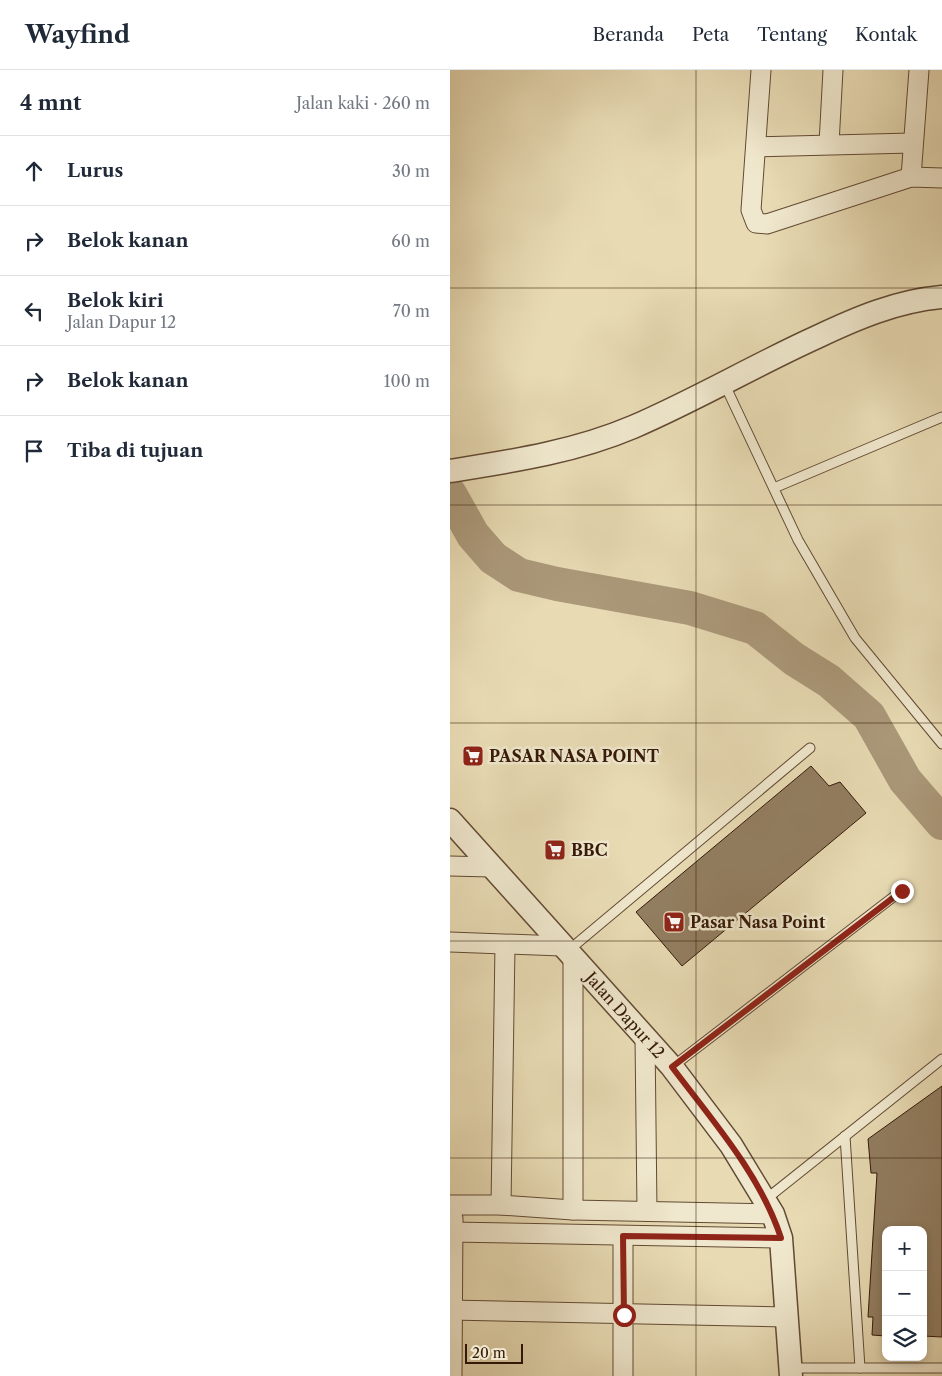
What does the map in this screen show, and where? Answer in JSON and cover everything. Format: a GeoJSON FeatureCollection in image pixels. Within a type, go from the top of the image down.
{"type":"FeatureCollection","features":[{"type":"Feature","properties":{"kind":"street"},"geometry":{"type":"LineString","coordinates":[[761,70],[750,210],[753,219],[761,224],[911,177],[942,178]]}},
{"type":"Feature","properties":{"kind":"street"},"geometry":{"type":"LineString","coordinates":[[828,144],[833,70]]}},
{"type":"Feature","properties":{"kind":"street"},"geometry":{"type":"LineString","coordinates":[[911,177],[912,143],[919,70]]}},
{"type":"Feature","properties":{"kind":"street"},"geometry":{"type":"LineString","coordinates":[[756,148],[828,144],[912,143]]}},
{"type":"Feature","properties":{"kind":"street"},"geometry":{"type":"LineString","coordinates":[[450,471],[532,459],[569,450],[632,427],[724,383],[779,354],[860,317],[916,299],[942,297]]}},
{"type":"Feature","properties":{"kind":"street","name":"Jalan Dapur 12"},"geometry":{"type":"LineString","coordinates":[[450,820],[672,1067],[731,1145],[769,1207],[781,1238],[791,1372]]}},
{"type":"Feature","properties":{"kind":"street"},"geometry":{"type":"LineString","coordinates":[[450,866],[491,867]]}},
{"type":"Feature","properties":{"kind":"street"},"geometry":{"type":"LineString","coordinates":[[450,942],[504,945],[567,952],[573,1210]]}},
{"type":"Feature","properties":{"kind":"street"},"geometry":{"type":"LineString","coordinates":[[501,1205],[504,945]]}},
{"type":"Feature","properties":{"kind":"street"},"geometry":{"type":"LineString","coordinates":[[645,1037],[647,1211]]}},
{"type":"Feature","properties":{"kind":"street"},"geometry":{"type":"LineString","coordinates":[[452,1376],[451,1205],[501,1205],[573,1210],[647,1211],[769,1207]]}},
{"type":"Feature","properties":{"kind":"street"},"geometry":{"type":"LineString","coordinates":[[452,1232],[781,1238]]}},
{"type":"Feature","properties":{"kind":"street"},"geometry":{"type":"LineString","coordinates":[[623,1236],[623,1376]]}},
{"type":"Feature","properties":{"kind":"street"},"geometry":{"type":"LineString","coordinates":[[451,1310],[787,1317]]}},
{"type":"Feature","properties":{"kind":"lane"},"geometry":{"type":"LineString","coordinates":[[724,383],[798,540],[856,638],[942,744]]}},
{"type":"Feature","properties":{"kind":"lane"},"geometry":{"type":"LineString","coordinates":[[774,488],[942,417]]}},
{"type":"Feature","properties":{"kind":"lane"},"geometry":{"type":"LineString","coordinates":[[567,952],[810,748]]}},
{"type":"Feature","properties":{"kind":"lane"},"geometry":{"type":"LineString","coordinates":[[672,1067],[902,891]]}},
{"type":"Feature","properties":{"kind":"lane"},"geometry":{"type":"LineString","coordinates":[[769,1207],[845,1136],[942,1058]]}},
{"type":"Feature","properties":{"kind":"lane"},"geometry":{"type":"LineString","coordinates":[[845,1136],[860,1368]]}},
{"type":"Feature","properties":{"kind":"lane"},"geometry":{"type":"LineString","coordinates":[[791,1372],[860,1368],[942,1368]]}},
{"type":"Feature","properties":{"kind":"building"},"geometry":{"type":"Polygon","coordinates":[[[811,766],[829,786],[840,782],[866,813],[682,966],[636,912],[811,766]]]}},
{"type":"Feature","properties":{"kind":"building"},"geometry":{"type":"Polygon","coordinates":[[[942,1086],[942,1337],[927,1336],[927,1226],[882,1226],[882,1336],[872,1335],[873,1317],[868,1317],[877,1173],[871,1173],[868,1139],[942,1086]]]}},
{"type":"Feature","properties":{"kind":"waterway"},"geometry":{"type":"LineString","coordinates":[[450,494],[473,535],[493,558],[519,575],[557,584],[690,608],[755,628],[794,659],[829,681],[869,716],[905,780],[942,823]]}},
{"type":"Feature","properties":{"kind":"place","name":"PASAR NASA POINT"},"geometry":{"type":"Point","coordinates":[473,756]}},
{"type":"Feature","properties":{"kind":"place","name":"BBC"},"geometry":{"type":"Point","coordinates":[555,850]}},
{"type":"Feature","properties":{"kind":"place","name":"Pasar Nasa Point"},"geometry":{"type":"Point","coordinates":[674,922]}},
{"type":"Feature","properties":{"kind":"route"},"geometry":{"type":"LineString","coordinates":[[624,1315],[623,1236],[781,1238],[773,1214],[731,1145],[672,1067],[902,891]]}}]}
